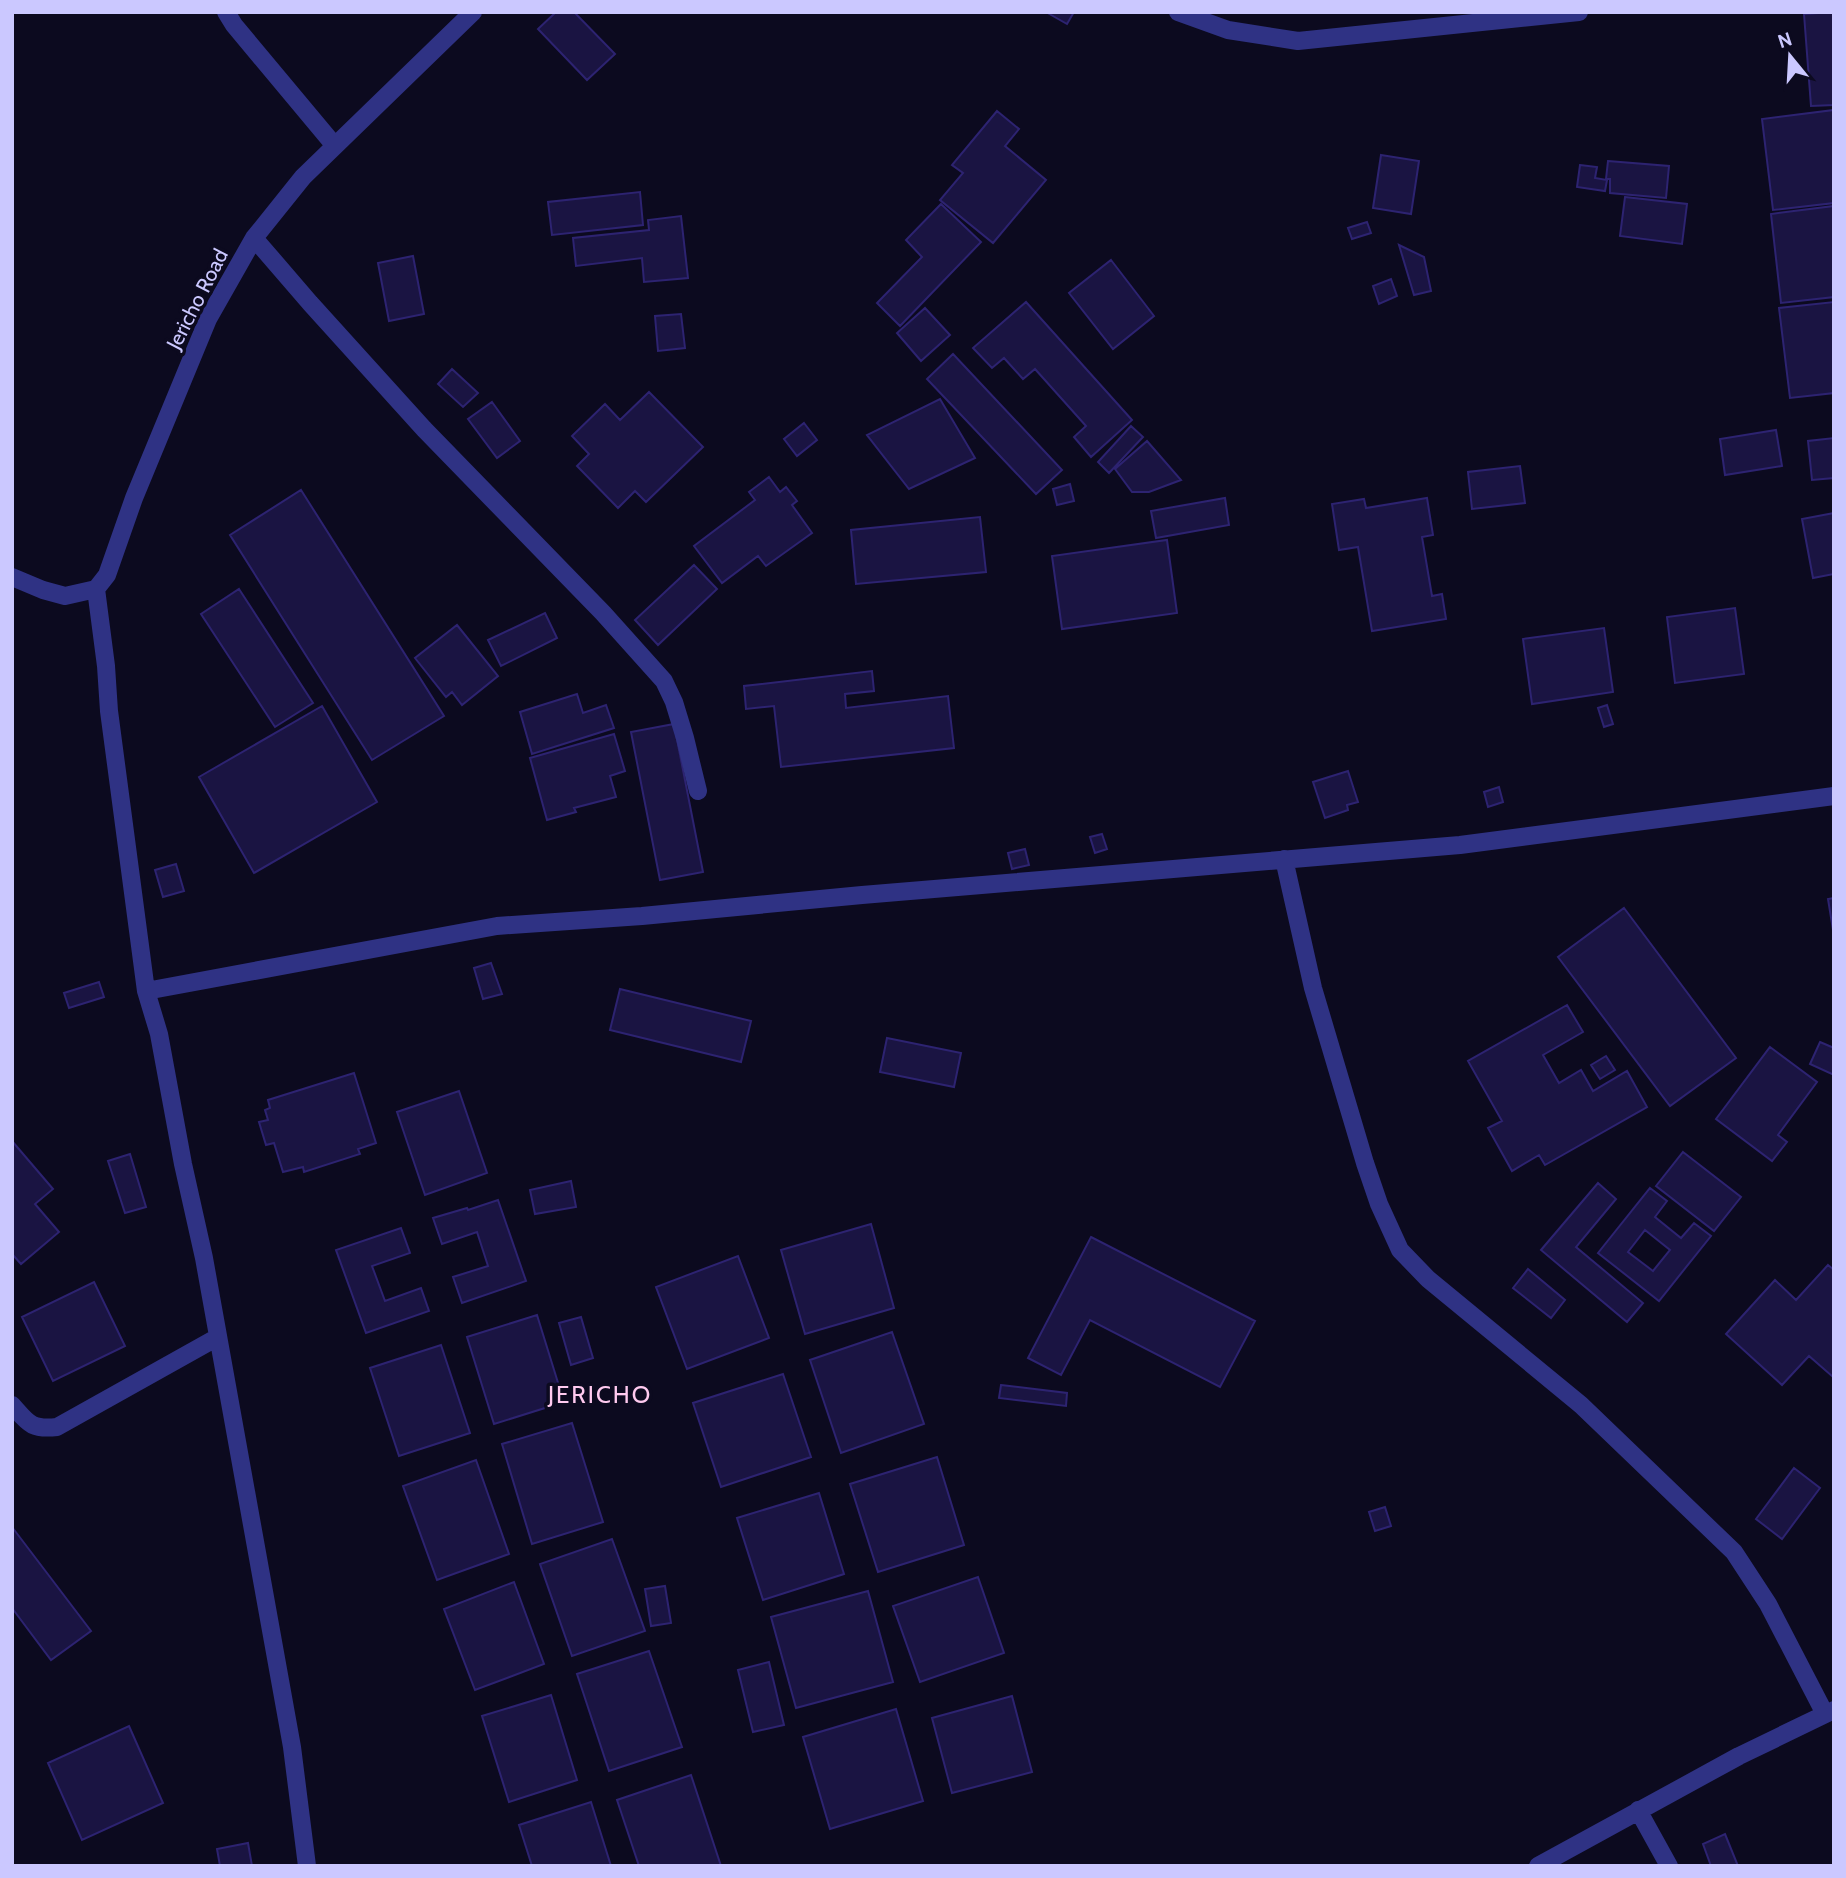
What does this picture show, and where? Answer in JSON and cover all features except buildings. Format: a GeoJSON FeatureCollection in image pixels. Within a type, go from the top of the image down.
{"type":"FeatureCollection","features":[{"type":"Feature","properties":{"kind":"street"},"geometry":{"type":"LineString","coordinates":[[226,12],[234,26],[335,146]]}},
{"type":"Feature","properties":{"kind":"street","name":"Jericho Road"},"geometry":{"type":"LineString","coordinates":[[96,589],[107,575],[134,498],[208,319],[254,238],[303,177],[473,12]]}},
{"type":"Feature","properties":{"kind":"street"},"geometry":{"type":"LineString","coordinates":[[1178,12],[1228,30],[1298,41],[1579,12]]}},
{"type":"Feature","properties":{"kind":"street"},"geometry":{"type":"LineString","coordinates":[[254,238],[415,419],[603,613],[664,681],[674,702],[698,791]]}},
{"type":"Feature","properties":{"kind":"street"},"geometry":{"type":"LineString","coordinates":[[12,577],[65,596],[96,589],[109,711],[146,991],[159,1034],[204,1258],[292,1747],[307,1866]]}},
{"type":"Feature","properties":{"kind":"street"},"geometry":{"type":"LineString","coordinates":[[146,991],[497,926],[642,916],[1460,845],[1834,796]]}},
{"type":"Feature","properties":{"kind":"street"},"geometry":{"type":"LineString","coordinates":[[1284,859],[1313,988],[1365,1163],[1379,1204],[1400,1250],[1428,1279],[1581,1405],[1734,1552],[1768,1604],[1830,1712],[1739,1756],[1538,1866]]}},
{"type":"Feature","properties":{"kind":"street"},"geometry":{"type":"LineString","coordinates":[[12,1405],[30,1426],[57,1427],[218,1337]]}},
{"type":"Feature","properties":{"kind":"street"},"geometry":{"type":"LineString","coordinates":[[1638,1810],[1669,1866]]}},
{"type":"Feature","properties":{"kind":"district","name":"JERICHO"},"geometry":{"type":"Point","coordinates":[600,1394]}}]}
